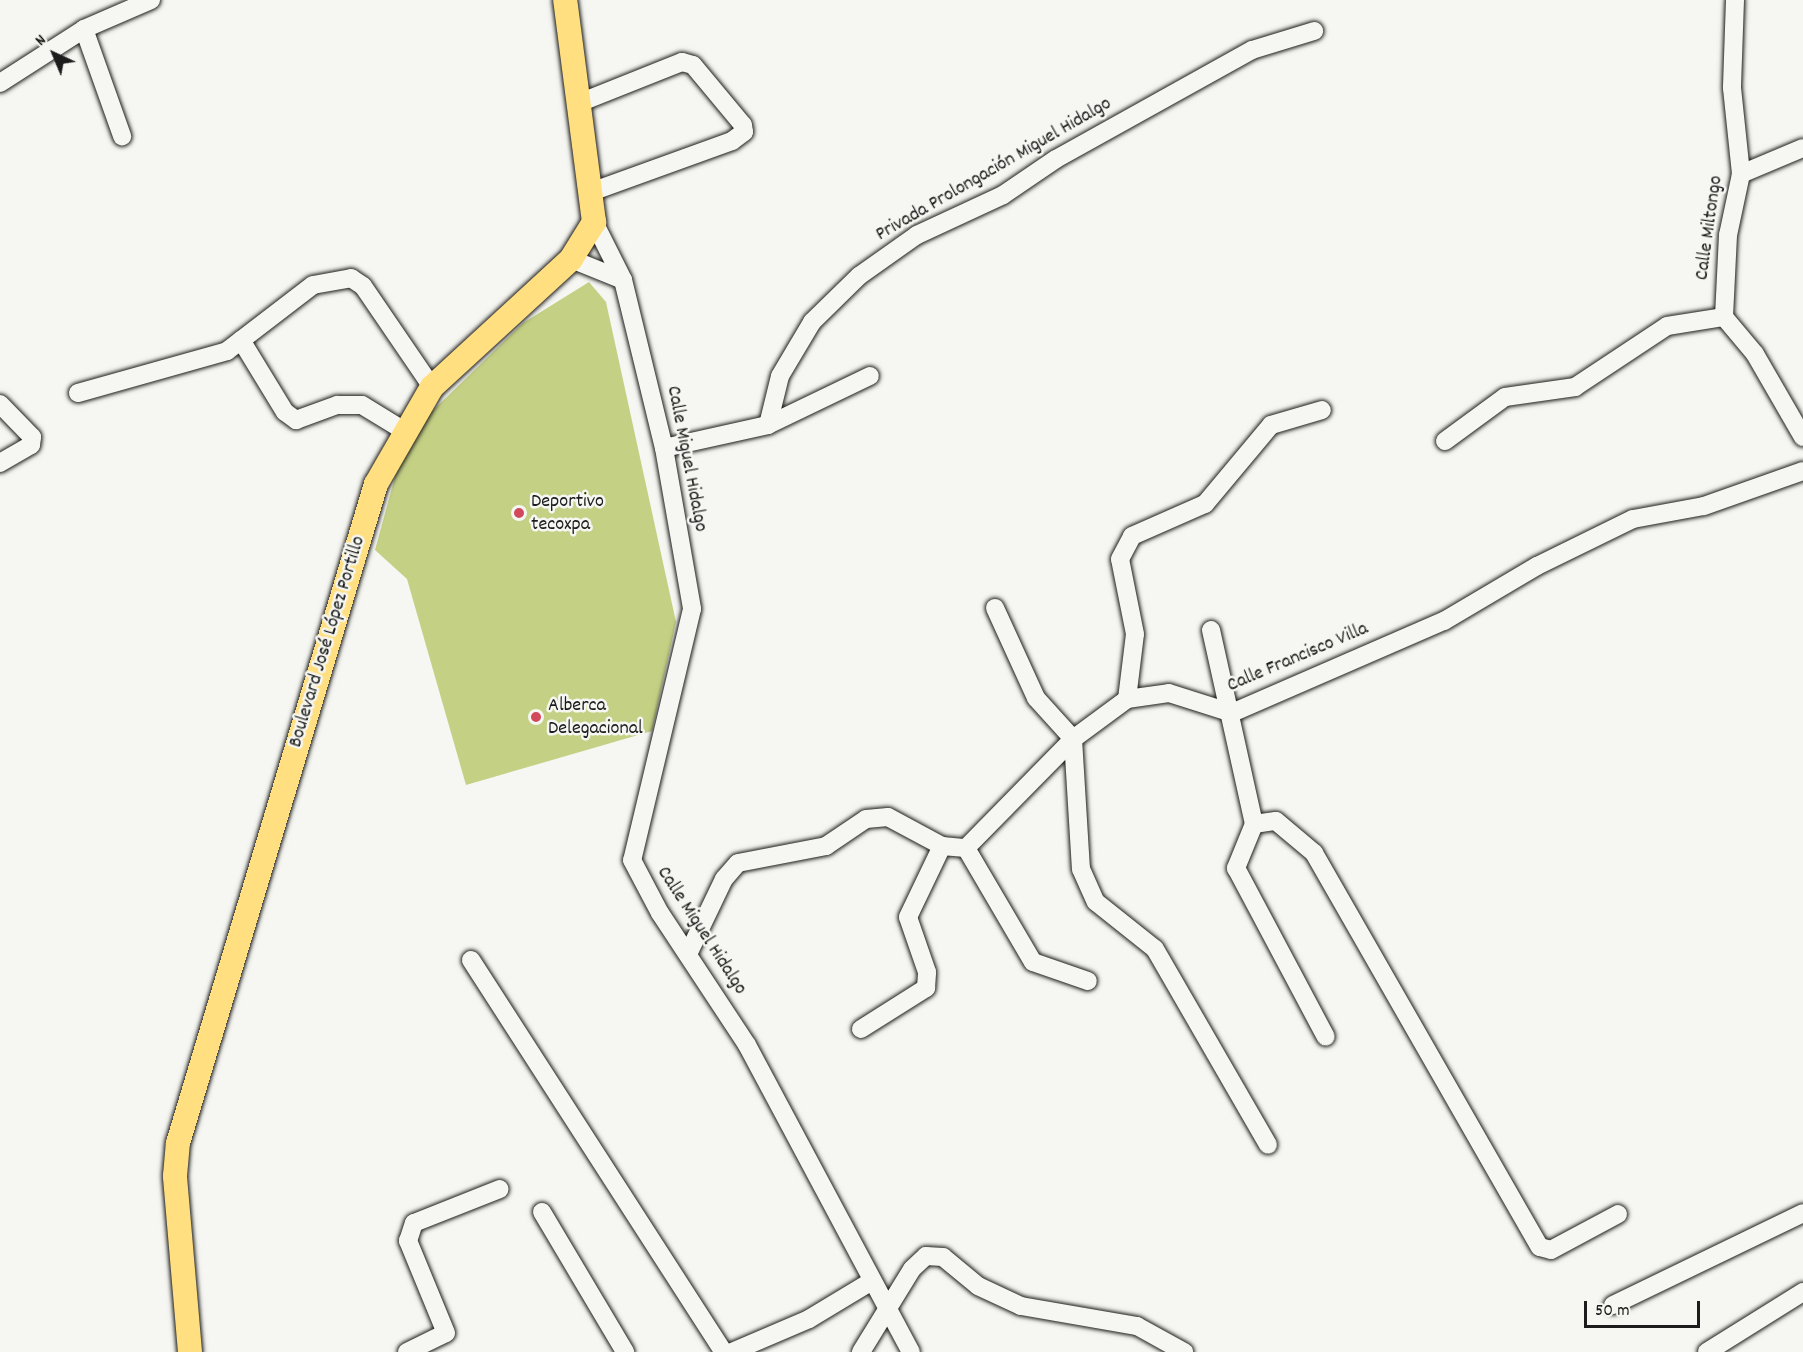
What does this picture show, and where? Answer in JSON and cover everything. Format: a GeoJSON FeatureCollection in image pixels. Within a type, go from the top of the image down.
{"type":"FeatureCollection","features":[{"type":"Feature","properties":{"kind":"main road"},"geometry":{"type":"LineString","coordinates":[[565,0],[594,222]]}},
{"type":"Feature","properties":{"kind":"main road","name":"Boulevard José López Portillo"},"geometry":{"type":"LineString","coordinates":[[190,1352],[174,1176],[178,1143],[376,484],[432,387],[571,258],[594,222]]}},
{"type":"Feature","properties":{"kind":"street"},"geometry":{"type":"LineString","coordinates":[[0,83],[84,29],[151,0]]}},
{"type":"Feature","properties":{"kind":"street","name":"Calle Miltongo"},"geometry":{"type":"LineString","coordinates":[[1724,317],[1728,235],[1741,174],[1732,88],[1735,0]]}},
{"type":"Feature","properties":{"kind":"street"},"geometry":{"type":"LineString","coordinates":[[84,29],[122,136]]}},
{"type":"Feature","properties":{"kind":"street","name":"Privada Prolongación Miguel Hidalgo"},"geometry":{"type":"LineString","coordinates":[[768,425],[780,376],[812,322],[859,276],[917,236],[1003,195],[1056,159],[1252,50],[1314,31]]}},
{"type":"Feature","properties":{"kind":"street"},"geometry":{"type":"LineString","coordinates":[[579,103],[682,62],[693,65],[743,125],[744,132],[732,141],[591,192]]}},
{"type":"Feature","properties":{"kind":"street"},"geometry":{"type":"LineString","coordinates":[[1741,174],[1803,148]]}},
{"type":"Feature","properties":{"kind":"street","name":"Calle Miguel Hidalgo"},"geometry":{"type":"LineString","coordinates":[[594,222],[623,280],[664,448],[692,609],[632,860],[747,1045],[886,1311],[911,1352]]}},
{"type":"Feature","properties":{"kind":"street"},"geometry":{"type":"LineString","coordinates":[[571,258],[623,280]]}},
{"type":"Feature","properties":{"kind":"street"},"geometry":{"type":"LineString","coordinates":[[78,393],[227,351],[313,285],[351,278],[363,286],[432,387]]}},
{"type":"Feature","properties":{"kind":"street"},"geometry":{"type":"LineString","coordinates":[[1445,441],[1505,397],[1575,387],[1667,326],[1724,317],[1755,354],[1803,437]]}},
{"type":"Feature","properties":{"kind":"street"},"geometry":{"type":"LineString","coordinates":[[241,340],[285,412],[296,420],[337,405],[362,405],[406,432]]}},
{"type":"Feature","properties":{"kind":"street"},"geometry":{"type":"LineString","coordinates":[[664,448],[768,425],[870,376]]}},
{"type":"Feature","properties":{"kind":"street"},"geometry":{"type":"LineString","coordinates":[[0,404],[32,437],[31,445],[0,463]]}},
{"type":"Feature","properties":{"kind":"street"},"geometry":{"type":"LineString","coordinates":[[1127,699],[1135,634],[1120,559],[1132,536],[1205,504],[1270,425],[1322,410]]}},
{"type":"Feature","properties":{"kind":"street","name":"Calle Francisco Villa"},"geometry":{"type":"LineString","coordinates":[[966,848],[1073,739],[1127,699],[1169,693],[1232,713],[1444,621],[1537,566],[1633,519],[1704,506],[1803,471]]}},
{"type":"Feature","properties":{"kind":"street"},"geometry":{"type":"LineString","coordinates":[[995,608],[1036,698],[1073,739],[1082,869],[1096,902],[1155,949],[1268,1145]]}},
{"type":"Feature","properties":{"kind":"street"},"geometry":{"type":"LineString","coordinates":[[1211,630],[1232,713],[1254,824],[1236,868],[1326,1037]]}},
{"type":"Feature","properties":{"kind":"street"},"geometry":{"type":"LineString","coordinates":[[689,952],[724,879],[738,864],[826,846],[866,819],[888,817],[942,846],[966,848],[1033,962],[1088,981]]}},
{"type":"Feature","properties":{"kind":"street"},"geometry":{"type":"LineString","coordinates":[[1254,824],[1276,821],[1314,853],[1540,1248],[1551,1250],[1618,1214]]}},
{"type":"Feature","properties":{"kind":"street"},"geometry":{"type":"LineString","coordinates":[[861,1029],[926,988],[927,972],[908,917],[942,846]]}},
{"type":"Feature","properties":{"kind":"street"},"geometry":{"type":"LineString","coordinates":[[471,960],[724,1352]]}},
{"type":"Feature","properties":{"kind":"street"},"geometry":{"type":"LineString","coordinates":[[407,1352],[446,1333],[408,1241],[414,1223],[500,1189]]}},
{"type":"Feature","properties":{"kind":"street"},"geometry":{"type":"LineString","coordinates":[[542,1212],[625,1352]]}},
{"type":"Feature","properties":{"kind":"street"},"geometry":{"type":"LineString","coordinates":[[1613,1305],[1803,1213]]}},
{"type":"Feature","properties":{"kind":"street"},"geometry":{"type":"LineString","coordinates":[[861,1352],[912,1269],[926,1256],[943,1257],[978,1286],[1021,1306],[1137,1326],[1184,1352]]}},
{"type":"Feature","properties":{"kind":"street"},"geometry":{"type":"LineString","coordinates":[[732,1352],[810,1319],[872,1281]]}},
{"type":"Feature","properties":{"kind":"street"},"geometry":{"type":"LineString","coordinates":[[1707,1352],[1803,1292]]}},
{"type":"Feature","properties":{"kind":"green space","name":"Deportivo tecoxpa"},"geometry":{"type":"Polygon","coordinates":[[[589,282],[606,302],[676,622],[652,731],[466,785],[407,579],[375,550],[395,477],[420,423],[523,323],[589,282]]]}},
{"type":"Feature","properties":{"kind":"place","name":"Deportivo tecoxpa"},"geometry":{"type":"Point","coordinates":[519,513]}},
{"type":"Feature","properties":{"kind":"place","name":"Alberca Delegacional"},"geometry":{"type":"Point","coordinates":[536,717]}}]}
